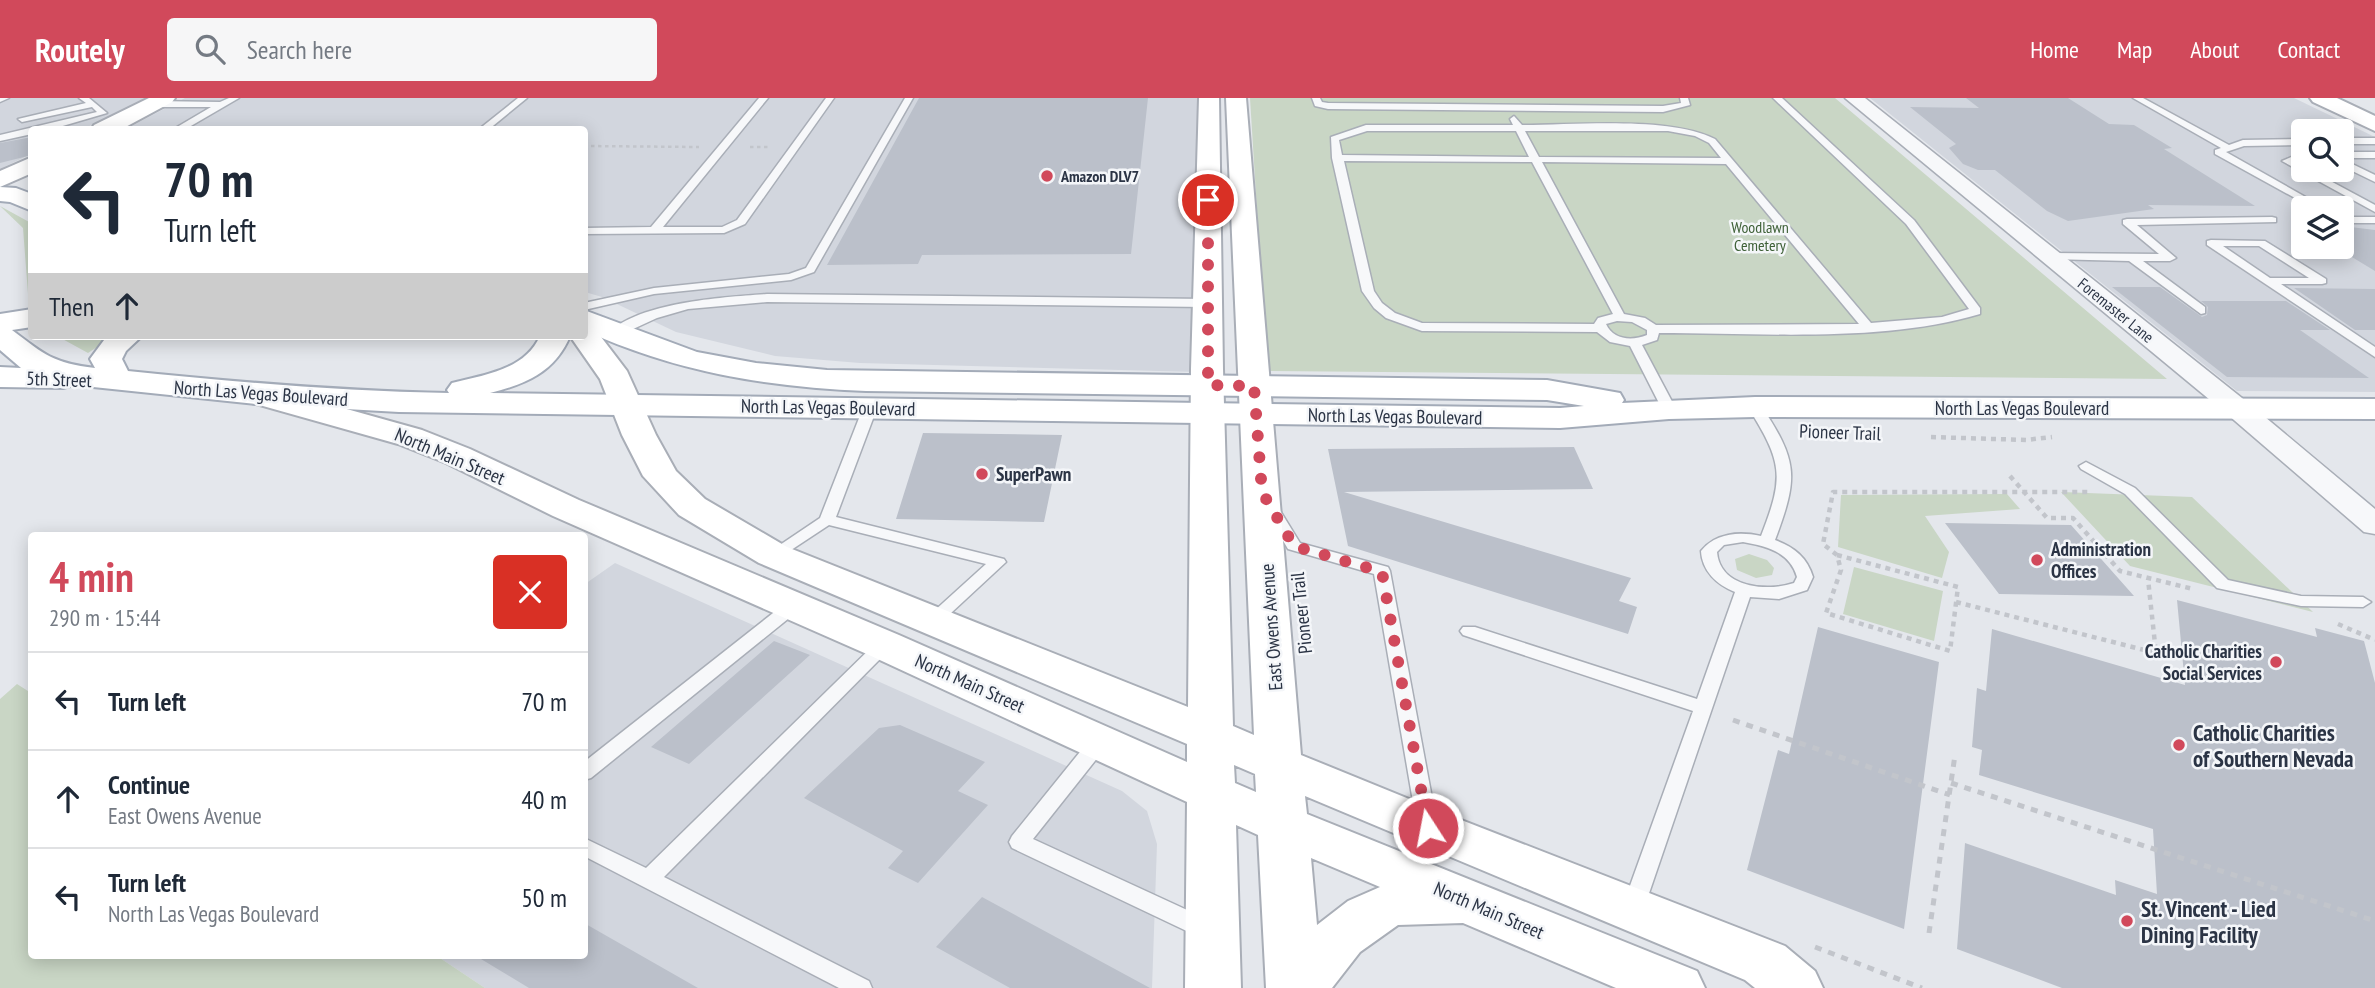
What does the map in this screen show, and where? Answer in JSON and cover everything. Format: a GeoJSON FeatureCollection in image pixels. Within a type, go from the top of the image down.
{"type":"FeatureCollection","features":[{"type":"Feature","properties":{"kind":"main road"},"geometry":{"type":"LineString","coordinates":[[1209,98],[1207,303],[1213,988]]}},
{"type":"Feature","properties":{"kind":"main road","name":"East Owens Avenue"},"geometry":{"type":"LineString","coordinates":[[1236,98],[1294,988]]}},
{"type":"Feature","properties":{"kind":"main road"},"geometry":{"type":"LineString","coordinates":[[2320,98],[2375,124]]}},
{"type":"Feature","properties":{"kind":"main road"},"geometry":{"type":"LineString","coordinates":[[102,121],[126,117],[159,101]]}},
{"type":"Feature","properties":{"kind":"main road"},"geometry":{"type":"LineString","coordinates":[[0,180],[28,166]]}},
{"type":"Feature","properties":{"kind":"main road"},"geometry":{"type":"LineString","coordinates":[[0,194],[16,195],[28,202]]}},
{"type":"Feature","properties":{"kind":"main road"},"geometry":{"type":"LineString","coordinates":[[0,323],[28,319]]}},
{"type":"Feature","properties":{"kind":"main road","name":"North Las Vegas Boulevard"},"geometry":{"type":"LineString","coordinates":[[599,334],[710,366],[790,378],[1208,400]]}},
{"type":"Feature","properties":{"kind":"main road","name":"North Main Street"},"geometry":{"type":"LineString","coordinates":[[599,334],[639,435],[661,476],[692,507],[772,555],[1210,735],[1428,828],[1765,963],[1803,967]]}},
{"type":"Feature","properties":{"kind":"main road","name":"North Las Vegas Boulevard"},"geometry":{"type":"LineString","coordinates":[[0,335],[37,365],[63,374],[257,394],[398,402],[870,408],[1255,400],[1560,418],[1669,409],[1755,407],[2375,409]]}},
{"type":"Feature","properties":{"kind":"main road"},"geometry":{"type":"LineString","coordinates":[[117,381],[106,359],[113,346],[121,340]]}},
{"type":"Feature","properties":{"kind":"main road"},"geometry":{"type":"LineString","coordinates":[[398,402],[482,386],[521,372],[545,357],[554,340]]}},
{"type":"Feature","properties":{"kind":"main road","name":"5th Street"},"geometry":{"type":"LineString","coordinates":[[0,377],[117,381]]}},
{"type":"Feature","properties":{"kind":"main road","name":"North Main Street"},"geometry":{"type":"LineString","coordinates":[[257,394],[410,437],[453,454],[578,513],[884,645],[1283,825],[1677,988]]}},
{"type":"Feature","properties":{"kind":"main road"},"geometry":{"type":"LineString","coordinates":[[1301,988],[1319,958],[1366,916],[1397,904],[1471,903]]}},
{"type":"Feature","properties":{"kind":"street","name":"Foremaster Lane"},"geometry":{"type":"LineString","coordinates":[[1854,98],[2370,518]]}},
{"type":"Feature","properties":{"kind":"lane"},"geometry":{"type":"LineString","coordinates":[[64,126],[102,121],[94,104],[83,98]]}},
{"type":"Feature","properties":{"kind":"lane"},"geometry":{"type":"LineString","coordinates":[[183,126],[235,98]]}},
{"type":"Feature","properties":{"kind":"lane"},"geometry":{"type":"LineString","coordinates":[[487,126],[523,98]]}},
{"type":"Feature","properties":{"kind":"lane"},"geometry":{"type":"LineString","coordinates":[[654,231],[764,98]]}},
{"type":"Feature","properties":{"kind":"lane"},"geometry":{"type":"LineString","coordinates":[[588,231],[724,230],[741,222],[830,98]]}},
{"type":"Feature","properties":{"kind":"lane"},"geometry":{"type":"LineString","coordinates":[[588,306],[654,291],[779,279],[810,270],[909,98]]}},
{"type":"Feature","properties":{"kind":"lane"},"geometry":{"type":"LineString","coordinates":[[1316,98],[1318,104],[1328,106],[1506,103],[1663,109],[1686,105],[1684,98]]}},
{"type":"Feature","properties":{"kind":"lane"},"geometry":{"type":"LineString","coordinates":[[1600,328],[1602,321],[1620,317],[1642,321],[1653,329],[1868,327],[1943,321],[1976,311],[1910,222],[1777,98]]}},
{"type":"Feature","properties":{"kind":"lane"},"geometry":{"type":"LineString","coordinates":[[2137,98],[2228,148]]}},
{"type":"Feature","properties":{"kind":"lane"},"geometry":{"type":"LineString","coordinates":[[159,101],[222,105]]}},
{"type":"Feature","properties":{"kind":"lane"},"geometry":{"type":"LineString","coordinates":[[1506,103],[1533,160],[1620,317]]}},
{"type":"Feature","properties":{"kind":"lane"},"geometry":{"type":"LineString","coordinates":[[22,119],[94,104]]}},
{"type":"Feature","properties":{"kind":"lane"},"geometry":{"type":"LineString","coordinates":[[1653,329],[1653,337],[1649,340],[1634,342],[1616,339],[1600,328],[1422,327],[1403,323],[1386,313],[1373,302],[1368,291],[1334,139],[1366,128],[1668,128],[1699,134],[1712,141],[1868,327]]}},
{"type":"Feature","properties":{"kind":"lane"},"geometry":{"type":"LineString","coordinates":[[0,138],[28,131]]}},
{"type":"Feature","properties":{"kind":"lane"},"geometry":{"type":"LineString","coordinates":[[2354,141],[2375,141]]}},
{"type":"Feature","properties":{"kind":"lane"},"geometry":{"type":"LineString","coordinates":[[2291,142],[2243,143],[2218,152],[2298,196]]}},
{"type":"Feature","properties":{"kind":"lane"},"geometry":{"type":"LineString","coordinates":[[2354,155],[2375,155]]}},
{"type":"Feature","properties":{"kind":"lane"},"geometry":{"type":"LineString","coordinates":[[1337,158],[1729,161]]}},
{"type":"Feature","properties":{"kind":"lane"},"geometry":{"type":"LineString","coordinates":[[2354,168],[2375,179]]}},
{"type":"Feature","properties":{"kind":"lane"},"geometry":{"type":"LineString","coordinates":[[2326,182],[2375,209]]}},
{"type":"Feature","properties":{"kind":"lane"},"geometry":{"type":"LineString","coordinates":[[2049,256],[2170,258],[2127,222],[2272,220]]}},
{"type":"Feature","properties":{"kind":"lane"},"geometry":{"type":"LineString","coordinates":[[2354,220],[2375,220]]}},
{"type":"Feature","properties":{"kind":"lane"},"geometry":{"type":"LineString","coordinates":[[2268,281],[2322,281],[2261,243],[2211,243],[2375,353]]}},
{"type":"Feature","properties":{"kind":"lane"},"geometry":{"type":"LineString","coordinates":[[2131,257],[2201,310]]}},
{"type":"Feature","properties":{"kind":"lane"},"geometry":{"type":"LineString","coordinates":[[767,298],[779,279]]}},
{"type":"Feature","properties":{"kind":"lane"},"geometry":{"type":"LineString","coordinates":[[599,334],[666,309],[722,300],[767,298],[1207,303]]}},
{"type":"Feature","properties":{"kind":"lane"},"geometry":{"type":"LineString","coordinates":[[1634,342],[1669,409]]}},
{"type":"Feature","properties":{"kind":"lane"},"geometry":{"type":"LineString","coordinates":[[1755,407],[1779,445],[1786,463],[1785,496],[1766,542]]}},
{"type":"Feature","properties":{"kind":"lane"},"geometry":{"type":"LineString","coordinates":[[772,555],[827,520],[870,408]]}},
{"type":"Feature","properties":{"kind":"lane"},"geometry":{"type":"LineString","coordinates":[[2086,466],[2130,491],[2223,584],[2301,601],[2363,602]]}},
{"type":"Feature","properties":{"kind":"lane"},"geometry":{"type":"LineString","coordinates":[[1262,492],[1294,546],[1382,572],[1428,828]]}},
{"type":"Feature","properties":{"kind":"lane"},"geometry":{"type":"LineString","coordinates":[[827,520],[998,562],[932,622]]}},
{"type":"Feature","properties":{"kind":"lane"},"geometry":{"type":"LineString","coordinates":[[1729,538],[1766,542],[1798,559],[1805,578],[1801,586],[1778,595],[1744,590],[1716,574],[1709,565],[1707,555],[1710,547],[1729,538]]}},
{"type":"Feature","properties":{"kind":"lane"},"geometry":{"type":"LineString","coordinates":[[1633,910],[1744,590]]}},
{"type":"Feature","properties":{"kind":"lane"},"geometry":{"type":"LineString","coordinates":[[588,770],[793,606]]}},
{"type":"Feature","properties":{"kind":"lane"},"geometry":{"type":"LineString","coordinates":[[1469,631],[1704,708]]}},
{"type":"Feature","properties":{"kind":"lane"},"geometry":{"type":"LineString","coordinates":[[649,879],[884,645]]}},
{"type":"Feature","properties":{"kind":"lane"},"geometry":{"type":"LineString","coordinates":[[1099,742],[1019,842],[1212,932]]}},
{"type":"Feature","properties":{"kind":"lane"},"geometry":{"type":"LineString","coordinates":[[588,848],[861,988]]}},
{"type":"Feature","properties":{"kind":"path"},"geometry":{"type":"LineString","coordinates":[[588,146],[773,147]]}},
{"type":"Feature","properties":{"kind":"path"},"geometry":{"type":"LineString","coordinates":[[1924,436],[2026,440],[2064,435]]}},
{"type":"Feature","properties":{"kind":"path"},"geometry":{"type":"LineString","coordinates":[[1837,555],[1841,569],[1826,614],[1950,651],[1958,587],[1837,555],[1823,544],[1833,492],[2092,492]]}},
{"type":"Feature","properties":{"kind":"path"},"geometry":{"type":"LineString","coordinates":[[1956,602],[2156,653],[2148,579]]}},
{"type":"Feature","properties":{"kind":"path"},"geometry":{"type":"LineString","coordinates":[[1733,720],[1950,795]]}},
{"type":"Feature","properties":{"kind":"path"},"geometry":{"type":"LineString","coordinates":[[1929,933],[1955,755]]}},
{"type":"Feature","properties":{"kind":"path"},"geometry":{"type":"LineString","coordinates":[[1951,783],[2375,921]]}},
{"type":"Feature","properties":{"kind":"path"},"geometry":{"type":"LineString","coordinates":[[1803,967],[1922,988]]}},
{"type":"Feature","properties":{"kind":"shaded area"},"geometry":{"type":"Polygon","coordinates":[[[0,98],[149,98],[89,126],[28,126],[28,155],[0,169],[0,98]]]}},
{"type":"Feature","properties":{"kind":"shaded area"},"geometry":{"type":"Polygon","coordinates":[[[185,98],[1200,98],[1197,372],[860,363],[775,356],[676,332],[588,293],[588,126],[132,126],[185,98]]]}},
{"type":"Feature","properties":{"kind":"shaded area"},"geometry":{"type":"Polygon","coordinates":[[[1870,98],[2294,98],[2338,119],[2291,119],[2291,182],[2354,182],[2354,127],[2375,137],[2375,392],[2237,391],[1870,98]]]}},
{"type":"Feature","properties":{"kind":"shaded area"},"geometry":{"type":"Polygon","coordinates":[[[615,563],[1122,791],[1147,811],[1157,844],[1152,988],[485,988],[442,959],[588,959],[588,582],[615,563]]]}},
{"type":"Feature","properties":{"kind":"green space","name":"Woodlawn Cemetery"},"geometry":{"type":"Polygon","coordinates":[[[1250,98],[1835,98],[2167,379],[1267,371],[1250,98]]]}},
{"type":"Feature","properties":{"kind":"green space"},"geometry":{"type":"Polygon","coordinates":[[[0,206],[28,221],[28,294],[23,228],[0,206]]]}},
{"type":"Feature","properties":{"kind":"green space"},"geometry":{"type":"Polygon","coordinates":[[[64,340],[108,340],[88,353],[64,340]]]}},
{"type":"Feature","properties":{"kind":"green space"},"geometry":{"type":"Polygon","coordinates":[[[2061,492],[2192,497],[2313,612],[2130,566],[2061,492]]]}},
{"type":"Feature","properties":{"kind":"green space"},"geometry":{"type":"Polygon","coordinates":[[[2007,494],[2020,509],[1925,516],[1949,552],[1942,578],[1838,547],[1841,495],[2007,494]]]}},
{"type":"Feature","properties":{"kind":"green space"},"geometry":{"type":"Polygon","coordinates":[[[1749,554],[1767,560],[1774,568],[1772,575],[1756,578],[1737,570],[1735,559],[1749,554]]]}},
{"type":"Feature","properties":{"kind":"green space"},"geometry":{"type":"Polygon","coordinates":[[[1854,567],[1943,591],[1934,641],[1843,614],[1854,567]]]}},
{"type":"Feature","properties":{"kind":"green space"},"geometry":{"type":"Polygon","coordinates":[[[17,684],[28,691],[28,959],[442,959],[485,988],[0,988],[0,699],[17,684]]]}},
{"type":"Feature","properties":{"kind":"building","name":"Amazon DLV7"},"geometry":{"type":"Polygon","coordinates":[[[919,98],[1148,98],[1131,254],[922,255],[918,264],[827,265],[919,98]]]}},
{"type":"Feature","properties":{"kind":"building"},"geometry":{"type":"Polygon","coordinates":[[[1966,98],[2068,98],[2109,124],[2134,125],[2172,148],[2164,149],[2255,206],[2148,205],[2154,209],[2068,221],[2047,211],[1995,170],[1978,170],[1963,164],[1949,148],[1956,144],[1910,107],[1979,108],[1966,98]]]}},
{"type":"Feature","properties":{"kind":"building"},"geometry":{"type":"Polygon","coordinates":[[[28,138],[28,156],[0,163],[0,143],[28,138]]]}},
{"type":"Feature","properties":{"kind":"building"},"geometry":{"type":"Polygon","coordinates":[[[2354,227],[2375,230],[2375,271],[2354,258],[2354,227]]]}},
{"type":"Feature","properties":{"kind":"building"},"geometry":{"type":"Polygon","coordinates":[[[2112,287],[2160,287],[2202,317],[2207,315],[2208,307],[2201,301],[2286,301],[2330,330],[2300,330],[2369,378],[2227,377],[2112,287]]]}},
{"type":"Feature","properties":{"kind":"building"},"geometry":{"type":"Polygon","coordinates":[[[2294,288],[2375,289],[2375,330],[2355,330],[2294,288]]]}},
{"type":"Feature","properties":{"kind":"building","name":"SuperPawn"},"geometry":{"type":"Polygon","coordinates":[[[923,433],[1062,435],[1044,522],[896,519],[923,433]]]}},
{"type":"Feature","properties":{"kind":"building"},"geometry":{"type":"Polygon","coordinates":[[[1574,447],[1593,489],[1344,492],[1631,578],[1619,601],[1637,607],[1628,634],[1348,546],[1328,449],[1574,447]]]}},
{"type":"Feature","properties":{"kind":"building","name":"Administration Offices"},"geometry":{"type":"Polygon","coordinates":[[[1945,523],[2071,525],[2134,596],[1999,594],[1945,523]]]}},
{"type":"Feature","properties":{"kind":"building"},"geometry":{"type":"Polygon","coordinates":[[[2177,600],[2317,637],[2315,628],[2364,641],[2375,683],[2375,988],[2062,988],[1957,949],[1965,843],[2116,895],[2115,880],[2157,894],[2153,829],[1979,775],[1982,750],[1972,747],[1977,688],[1986,691],[1992,629],[2185,685],[2177,600]]]}},
{"type":"Feature","properties":{"kind":"building"},"geometry":{"type":"Polygon","coordinates":[[[1818,627],[1939,662],[1904,929],[1747,870],[1778,750],[1789,754],[1818,627]]]}},
{"type":"Feature","properties":{"kind":"building"},"geometry":{"type":"Polygon","coordinates":[[[774,641],[810,655],[689,764],[651,747],[774,641]]]}},
{"type":"Feature","properties":{"kind":"building"},"geometry":{"type":"Polygon","coordinates":[[[900,725],[985,762],[958,791],[988,805],[918,883],[888,868],[903,851],[804,798],[879,728],[900,725]]]}},
{"type":"Feature","properties":{"kind":"building"},"geometry":{"type":"Polygon","coordinates":[[[982,897],[1150,988],[1010,988],[936,947],[982,897]]]}},
{"type":"Feature","properties":{"kind":"building"},"geometry":{"type":"Polygon","coordinates":[[[588,925],[698,988],[529,988],[481,959],[588,959],[588,925]]]}},
{"type":"Feature","properties":{"kind":"place","name":"Amazon DLV7"},"geometry":{"type":"Point","coordinates":[1047,176]}},
{"type":"Feature","properties":{"kind":"place","name":"SuperPawn"},"geometry":{"type":"Point","coordinates":[982,474]}},
{"type":"Feature","properties":{"kind":"place","name":"Administration Offices"},"geometry":{"type":"Point","coordinates":[2037,560]}},
{"type":"Feature","properties":{"kind":"place","name":"Catholic Charities Social Services"},"geometry":{"type":"Point","coordinates":[2276,662]}},
{"type":"Feature","properties":{"kind":"place","name":"Catholic Charities of Southern Nevada"},"geometry":{"type":"Point","coordinates":[2179,745]}},
{"type":"Feature","properties":{"kind":"place","name":"St. Vincent - Lied Dining Facility"},"geometry":{"type":"Point","coordinates":[2127,921]}},
{"type":"Feature","properties":{"kind":"route"},"geometry":{"type":"LineString","coordinates":[[1208,200],[1208,385],[1254,386],[1262,492],[1294,546],[1382,572],[1428,828]]}}]}
